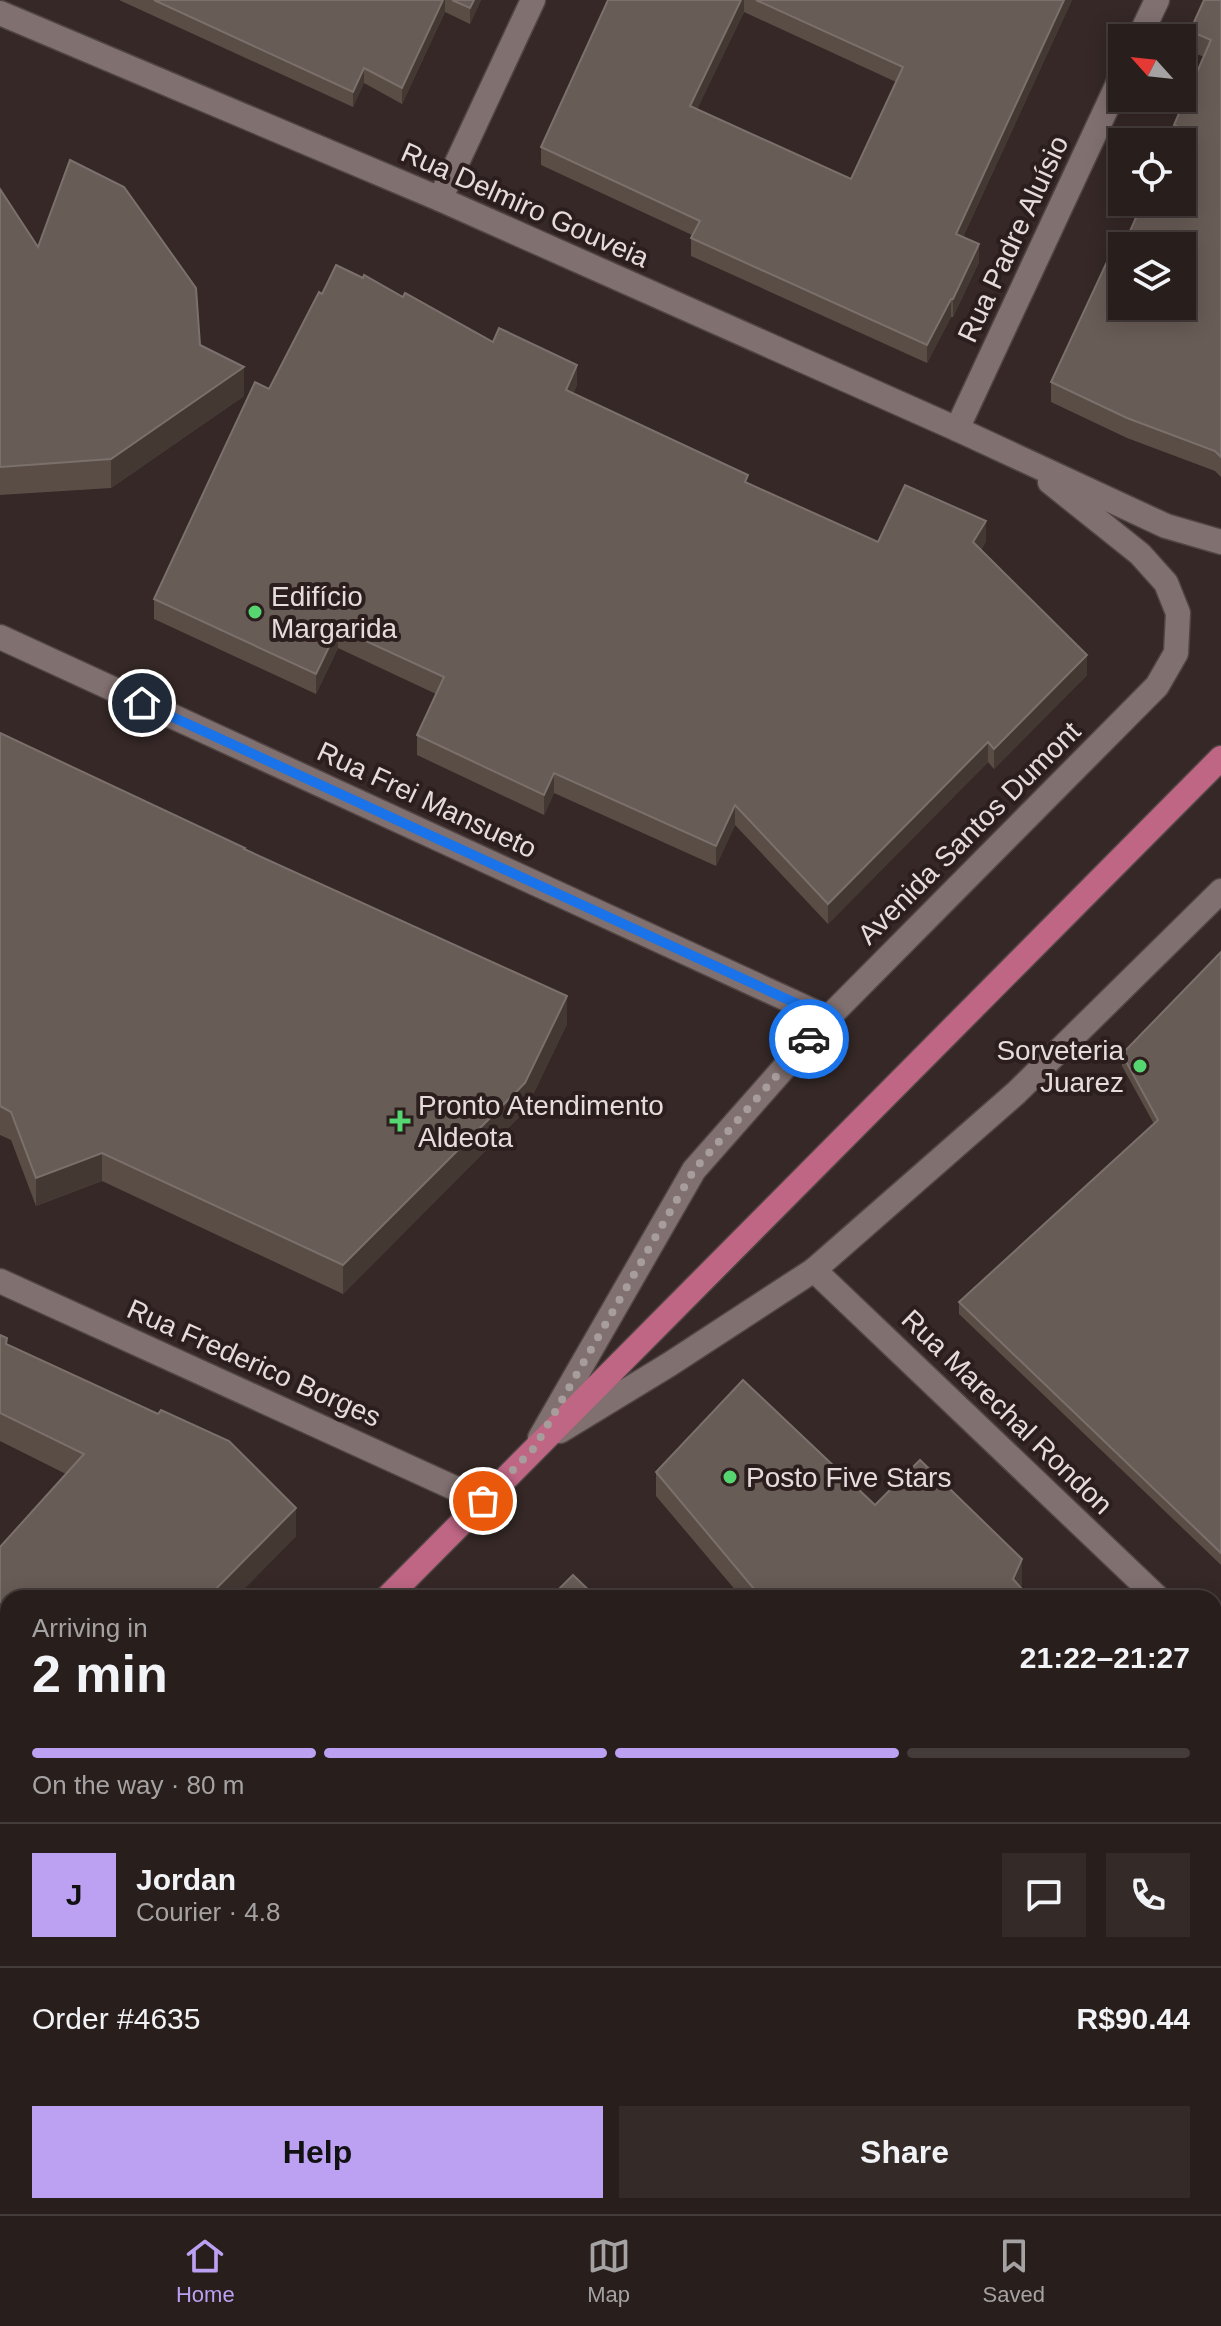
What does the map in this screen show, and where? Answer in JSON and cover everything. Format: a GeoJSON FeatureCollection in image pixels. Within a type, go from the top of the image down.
{"type":"FeatureCollection","features":[{"type":"Feature","properties":{"kind":"main road","name":"Avenida Santos Dumont"},"geometry":{"type":"LineString","coordinates":[[395,1590],[1221,758]]}},
{"type":"Feature","properties":{"kind":"street"},"geometry":{"type":"LineString","coordinates":[[440,199],[533,0]]}},
{"type":"Feature","properties":{"kind":"street"},"geometry":{"type":"LineString","coordinates":[[1146,24],[1157,0]]}},
{"type":"Feature","properties":{"kind":"street","name":"Rua Delmiro Gouveia"},"geometry":{"type":"LineString","coordinates":[[0,13],[440,199],[1023,460]]}},
{"type":"Feature","properties":{"kind":"street","name":"Rua Padre Aluísio"},"geometry":{"type":"LineString","coordinates":[[957,429],[1108,105]]}},
{"type":"Feature","properties":{"kind":"street"},"geometry":{"type":"LineString","coordinates":[[1023,460],[1166,526],[1221,542]]}},
{"type":"Feature","properties":{"kind":"street","name":"Avenida Santos Dumont"},"geometry":{"type":"LineString","coordinates":[[535,1447],[694,1170],[828,1018],[1157,686],[1176,653],[1178,613],[1166,583],[1140,554],[1023,460]]}},
{"type":"Feature","properties":{"kind":"street","name":"Rua Frei Mansueto"},"geometry":{"type":"LineString","coordinates":[[0,637],[828,1018]]}},
{"type":"Feature","properties":{"kind":"street","name":"Avenida Santos Dumont"},"geometry":{"type":"LineString","coordinates":[[535,1447],[814,1270],[1016,1093],[1221,891]]}},
{"type":"Feature","properties":{"kind":"street","name":"Rua Marechal Rondon"},"geometry":{"type":"LineString","coordinates":[[814,1270],[1150,1590]]}},
{"type":"Feature","properties":{"kind":"street","name":"Rua Frederico Borges"},"geometry":{"type":"LineString","coordinates":[[0,1281],[483,1501]]}},
{"type":"Feature","properties":{"kind":"building"},"geometry":{"type":"Polygon","coordinates":[[[154,0],[443,0],[402,88],[364,68],[353,92],[154,0]]]}},
{"type":"Feature","properties":{"kind":"building"},"geometry":{"type":"Polygon","coordinates":[[[452,0],[474,0],[470,8],[452,0]]]}},
{"type":"Feature","properties":{"kind":"building"},"geometry":{"type":"Polygon","coordinates":[[[608,0],[741,0],[690,106],[851,179],[903,67],[756,0],[1064,0],[956,234],[979,244],[927,345],[691,238],[700,221],[541,147],[608,0]]]}},
{"type":"Feature","properties":{"kind":"building"},"geometry":{"type":"Polygon","coordinates":[[[1204,0],[1221,0],[1221,457],[1215,451],[1127,418],[1051,382],[1108,260],[1108,320],[1196,320],[1196,232],[1130,232],[1137,216],[1196,216],[1196,128],[1176,128],[1174,125],[1180,112],[1196,112],[1196,74],[1211,40],[1196,34],[1196,24],[1193,24],[1204,0]]]}},
{"type":"Feature","properties":{"kind":"building"},"geometry":{"type":"Polygon","coordinates":[[[70,160],[124,187],[196,288],[200,345],[244,367],[111,459],[0,467],[0,189],[38,247],[70,160]]]}},
{"type":"Feature","properties":{"kind":"building"},"geometry":{"type":"Polygon","coordinates":[[[336,265],[363,278],[364,275],[403,297],[405,293],[493,342],[499,328],[577,365],[566,390],[748,475],[745,482],[878,542],[905,485],[986,521],[973,542],[1087,655],[994,749],[988,742],[828,904],[735,805],[716,846],[554,773],[544,795],[417,735],[444,677],[338,628],[316,674],[154,599],[255,382],[269,389],[336,265]]]}},
{"type":"Feature","properties":{"kind":"building"},"geometry":{"type":"Polygon","coordinates":[[[0,733],[244,849],[567,996],[525,1083],[343,1265],[102,1153],[36,1178],[11,1112],[0,1106],[0,733]]]}},
{"type":"Feature","properties":{"kind":"building"},"geometry":{"type":"Polygon","coordinates":[[[1221,952],[1221,1553],[959,1302],[1158,1120],[1122,1054],[1221,952]]]}},
{"type":"Feature","properties":{"kind":"building"},"geometry":{"type":"Polygon","coordinates":[[[0,1335],[7,1338],[6,1344],[158,1414],[161,1410],[229,1441],[296,1508],[215,1590],[0,1590],[0,1547],[84,1454],[0,1413],[0,1335]]]}},
{"type":"Feature","properties":{"kind":"building"},"geometry":{"type":"Polygon","coordinates":[[[743,1380],[875,1505],[920,1460],[1022,1559],[1013,1579],[1023,1590],[755,1590],[656,1472],[743,1380]]]}},
{"type":"Feature","properties":{"kind":"building"},"geometry":{"type":"Polygon","coordinates":[[[573,1575],[589,1590],[558,1590],[573,1575]]]}},
{"type":"Feature","properties":{"kind":"way so far"},"geometry":{"type":"LineString","coordinates":[[483,1501],[535,1447],[694,1170],[809,1039]]}},
{"type":"Feature","properties":{"kind":"place","name":"Edifício Margarida"},"geometry":{"type":"Point","coordinates":[255,612]}},
{"type":"Feature","properties":{"kind":"place","name":"Sorveteria Juarez"},"geometry":{"type":"Point","coordinates":[1140,1066]}},
{"type":"Feature","properties":{"kind":"place","name":"Pronto Atendimento Aldeota"},"geometry":{"type":"Point","coordinates":[400,1121]}},
{"type":"Feature","properties":{"kind":"place","name":"Posto Five Stars"},"geometry":{"type":"Point","coordinates":[730,1477]}},
{"type":"Feature","properties":{"kind":"route"},"geometry":{"type":"LineString","coordinates":[[142,703],[828,1018],[809,1039]]}}]}
